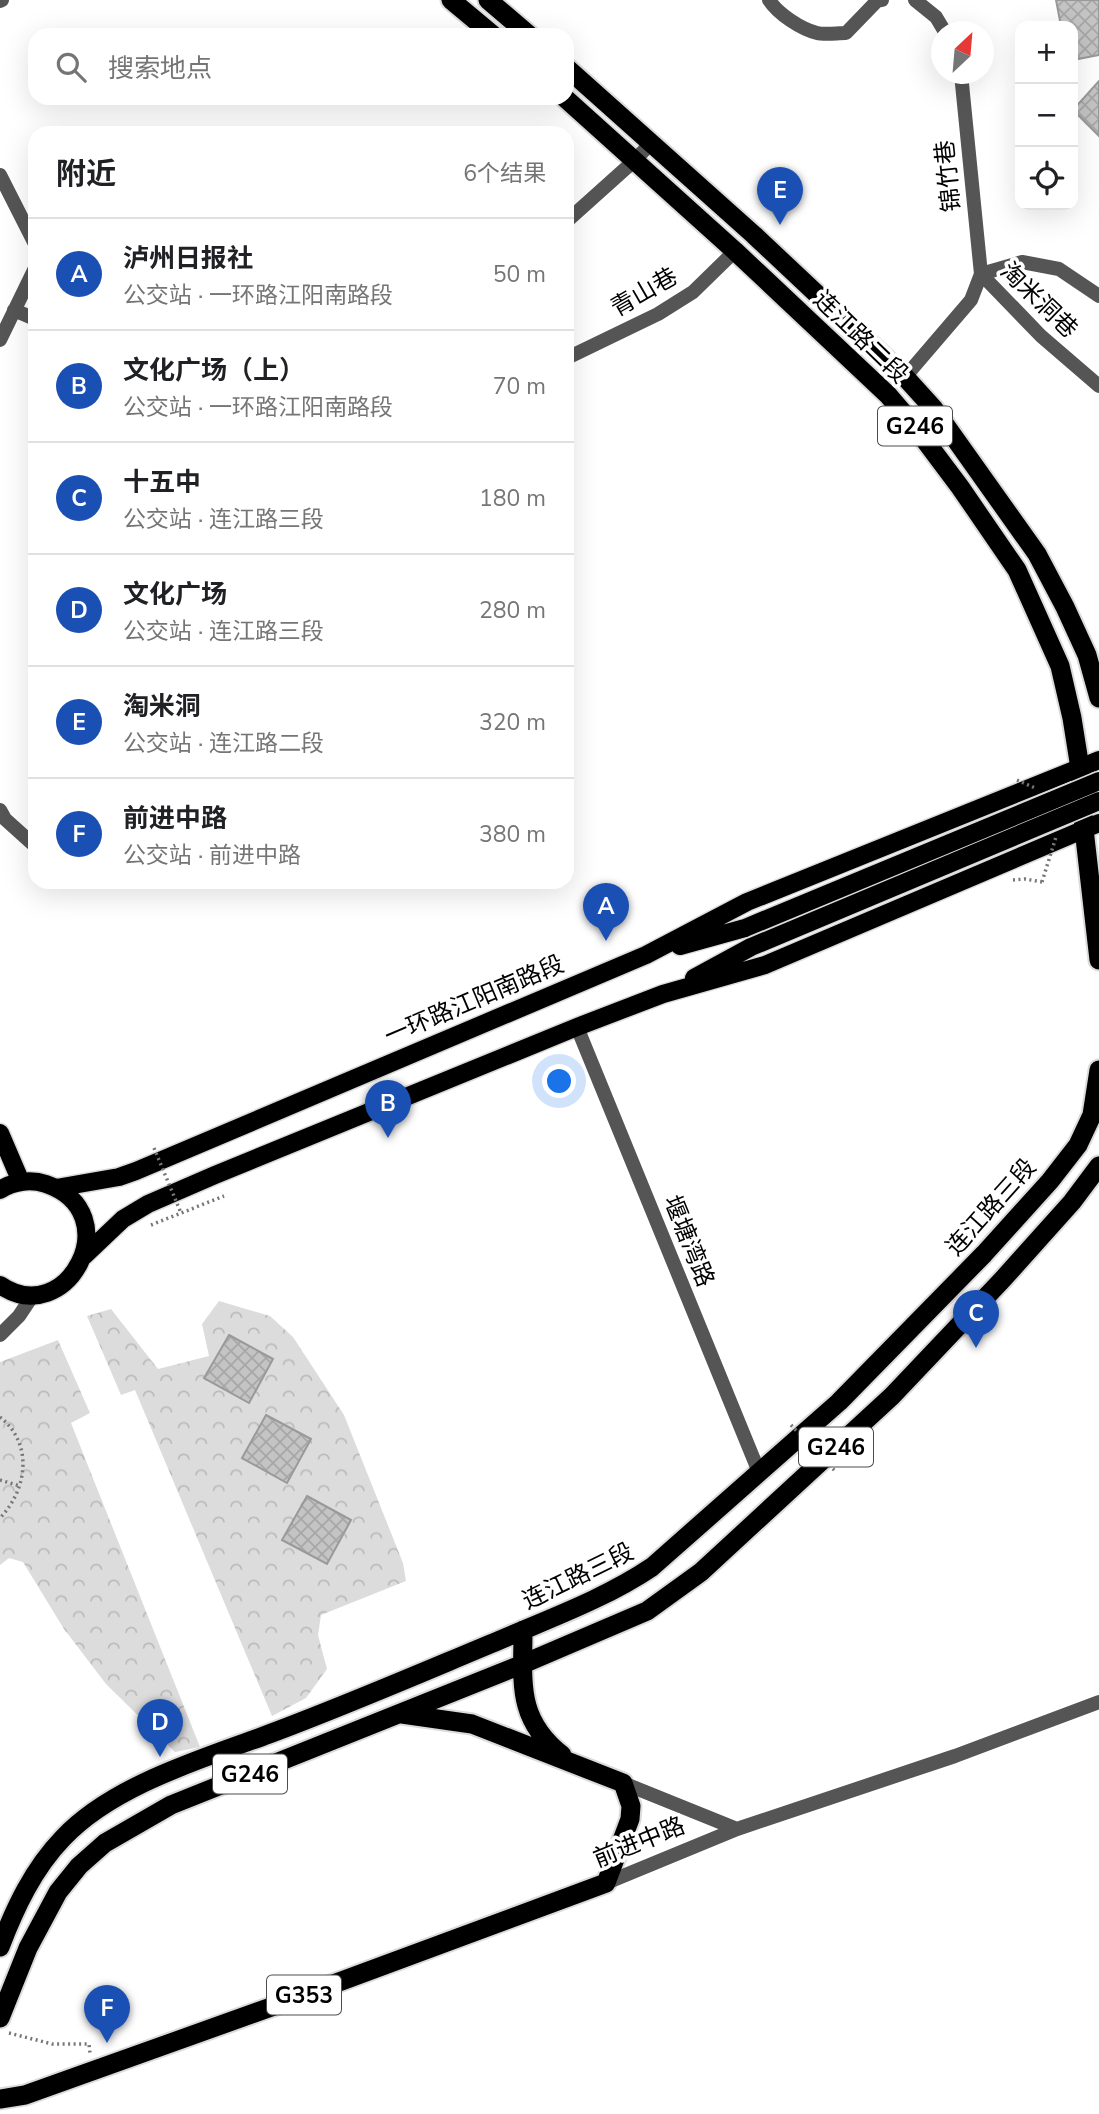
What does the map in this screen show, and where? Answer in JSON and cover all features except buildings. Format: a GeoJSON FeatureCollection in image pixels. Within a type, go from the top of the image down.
{"type":"FeatureCollection","features":[{"type":"Feature","properties":{"kind":"highway"},"geometry":{"type":"LineString","coordinates":[[451,0],[485,28]]}},
{"type":"Feature","properties":{"kind":"highway"},"geometry":{"type":"LineString","coordinates":[[488,0],[520,28]]}},
{"type":"Feature","properties":{"kind":"highway","name":"连江路二段"},"geometry":{"type":"LineString","coordinates":[[574,74],[652,142],[905,377],[934,409],[1037,554],[1087,655],[1099,698]]}},
{"type":"Feature","properties":{"kind":"highway","name":"连江路二段"},"geometry":{"type":"LineString","coordinates":[[573,105],[735,251],[888,395],[960,487],[1017,570],[1060,666],[1091,826]]}},
{"type":"Feature","properties":{"kind":"highway","name":"G246"},"geometry":{"type":"LineString","coordinates":[[1091,826],[1099,960]]}},
{"type":"Feature","properties":{"kind":"highway","name":"连江路三段"},"geometry":{"type":"LineString","coordinates":[[0,1947],[16,1906],[48,1856],[63,1838],[87,1817],[118,1796],[523,1630],[633,1581],[652,1567],[862,1380],[984,1254],[1050,1181],[1077,1145],[1092,1115],[1099,1070]]}},
{"type":"Feature","properties":{"kind":"highway","name":"G246"},"geometry":{"type":"LineString","coordinates":[[0,2018],[28,1948],[58,1892],[79,1866],[106,1843],[171,1805],[523,1664],[647,1611],[701,1572],[892,1396],[1012,1269],[1072,1202],[1099,1166]]}},
{"type":"Feature","properties":{"kind":"highway"},"geometry":{"type":"LineString","coordinates":[[523,1630],[525,1704],[551,1747],[571,1762]]}},
{"type":"Feature","properties":{"kind":"highway"},"geometry":{"type":"LineString","coordinates":[[398,1713],[472,1724],[623,1783],[631,1806],[630,1819],[606,1883]]}},
{"type":"Feature","properties":{"kind":"highway","name":"前进中路"},"geometry":{"type":"LineString","coordinates":[[0,2099],[25,2095],[91,2072],[606,1883]]}},
{"type":"Feature","properties":{"kind":"main road","name":"一环路江阳南路段"},"geometry":{"type":"LineString","coordinates":[[56,1188],[99,1181],[135,1171],[646,955],[747,902],[1099,760]]}},
{"type":"Feature","properties":{"kind":"main road"},"geometry":{"type":"LineString","coordinates":[[646,955],[745,928],[1099,781]]}},
{"type":"Feature","properties":{"kind":"main road"},"geometry":{"type":"LineString","coordinates":[[663,994],[751,947],[1099,801]]}},
{"type":"Feature","properties":{"kind":"main road"},"geometry":{"type":"LineString","coordinates":[[993,802],[1008,805],[1018,811],[1027,824],[1029,845],[1024,856]]}},
{"type":"Feature","properties":{"kind":"main road"},"geometry":{"type":"LineString","coordinates":[[1,1290],[33,1294],[47,1292],[70,1279],[84,1256],[123,1219],[148,1204],[577,1027],[663,994],[765,965],[1091,826]]}},
{"type":"Feature","properties":{"kind":"main road"},"geometry":{"type":"LineString","coordinates":[[0,1133],[21,1181]]}},
{"type":"Feature","properties":{"kind":"main road"},"geometry":{"type":"LineString","coordinates":[[0,1190],[21,1181],[39,1182],[70,1197],[82,1217],[87,1241],[84,1256]]}},
{"type":"Feature","properties":{"kind":"street"},"geometry":{"type":"LineString","coordinates":[[769,0],[792,20],[817,34],[846,33],[877,1],[882,0]]}},
{"type":"Feature","properties":{"kind":"street"},"geometry":{"type":"LineString","coordinates":[[915,0],[938,21]]}},
{"type":"Feature","properties":{"kind":"street","name":"锦竹巷"},"geometry":{"type":"LineString","coordinates":[[962,84],[981,274]]}},
{"type":"Feature","properties":{"kind":"street"},"geometry":{"type":"LineString","coordinates":[[574,215],[652,142]]}},
{"type":"Feature","properties":{"kind":"street"},"geometry":{"type":"LineString","coordinates":[[0,175],[28,230]]}},
{"type":"Feature","properties":{"kind":"street","name":"青山巷"},"geometry":{"type":"LineString","coordinates":[[574,355],[670,307],[693,292],[735,251]]}},
{"type":"Feature","properties":{"kind":"street"},"geometry":{"type":"LineString","coordinates":[[981,274],[1022,262],[1059,269],[1099,296]]}},
{"type":"Feature","properties":{"kind":"street","name":"淘米洞巷"},"geometry":{"type":"LineString","coordinates":[[905,377],[971,300],[981,274],[1041,336],[1099,386]]}},
{"type":"Feature","properties":{"kind":"street"},"geometry":{"type":"LineString","coordinates":[[0,340],[28,281]]}},
{"type":"Feature","properties":{"kind":"street"},"geometry":{"type":"LineString","coordinates":[[13,310],[28,315]]}},
{"type":"Feature","properties":{"kind":"street"},"geometry":{"type":"LineString","coordinates":[[0,810],[5,819],[28,840]]}},
{"type":"Feature","properties":{"kind":"street","name":"堰塘湾路"},"geometry":{"type":"LineString","coordinates":[[577,1027],[759,1472]]}},
{"type":"Feature","properties":{"kind":"street"},"geometry":{"type":"LineString","coordinates":[[0,1335],[19,1316],[33,1294]]}},
{"type":"Feature","properties":{"kind":"street","name":"前进中路"},"geometry":{"type":"LineString","coordinates":[[606,1883],[737,1829],[955,1756],[1099,1702]]}},
{"type":"Feature","properties":{"kind":"street"},"geometry":{"type":"LineString","coordinates":[[623,1783],[737,1829]]}},
{"type":"Feature","properties":{"kind":"path"},"geometry":{"type":"LineString","coordinates":[[1010,880],[1042,882],[1056,835]]}},
{"type":"Feature","properties":{"kind":"path"},"geometry":{"type":"LineString","coordinates":[[154,1148],[181,1213]]}},
{"type":"Feature","properties":{"kind":"path"},"geometry":{"type":"LineString","coordinates":[[142,1229],[224,1196]]}},
{"type":"Feature","properties":{"kind":"path"},"geometry":{"type":"LineString","coordinates":[[0,1418],[18,1439],[24,1455],[24,1475],[20,1486],[10,1508],[0,1518]]}},
{"type":"Feature","properties":{"kind":"path"},"geometry":{"type":"LineString","coordinates":[[791,1425],[835,1471]]}},
{"type":"Feature","properties":{"kind":"path"},"geometry":{"type":"LineString","coordinates":[[0,1480],[20,1486]]}},
{"type":"Feature","properties":{"kind":"path"},"geometry":{"type":"LineString","coordinates":[[0,2031],[52,2043],[89,2044],[91,2072]]}},
{"type":"Feature","properties":{"kind":"green space"},"geometry":{"type":"Polygon","coordinates":[[[219,1301],[270,1316],[293,1337],[344,1415],[403,1563],[406,1581],[321,1615],[318,1635],[327,1669],[306,1698],[272,1716],[135,1390],[121,1395],[87,1316],[111,1309],[158,1369],[209,1356],[202,1324],[219,1301]]]}},
{"type":"Feature","properties":{"kind":"green space"},"geometry":{"type":"Polygon","coordinates":[[[58,1340],[90,1413],[71,1423],[200,1747],[175,1752],[106,1684],[64,1629],[23,1562],[9,1558],[0,1565],[0,1362],[58,1340]]]}},
{"type":"Feature","properties":{"kind":"place","name":"淘米洞"},"geometry":{"type":"Point","coordinates":[780,225]}},
{"type":"Feature","properties":{"kind":"place","name":"泸州日报社"},"geometry":{"type":"Point","coordinates":[606,941]}},
{"type":"Feature","properties":{"kind":"place","name":"文化广场（上）"},"geometry":{"type":"Point","coordinates":[388,1138]}},
{"type":"Feature","properties":{"kind":"place","name":"十五中"},"geometry":{"type":"Point","coordinates":[976,1348]}},
{"type":"Feature","properties":{"kind":"place","name":"文化广场"},"geometry":{"type":"Point","coordinates":[160,1757]}},
{"type":"Feature","properties":{"kind":"place","name":"前进中路"},"geometry":{"type":"Point","coordinates":[107,2043]}}]}
